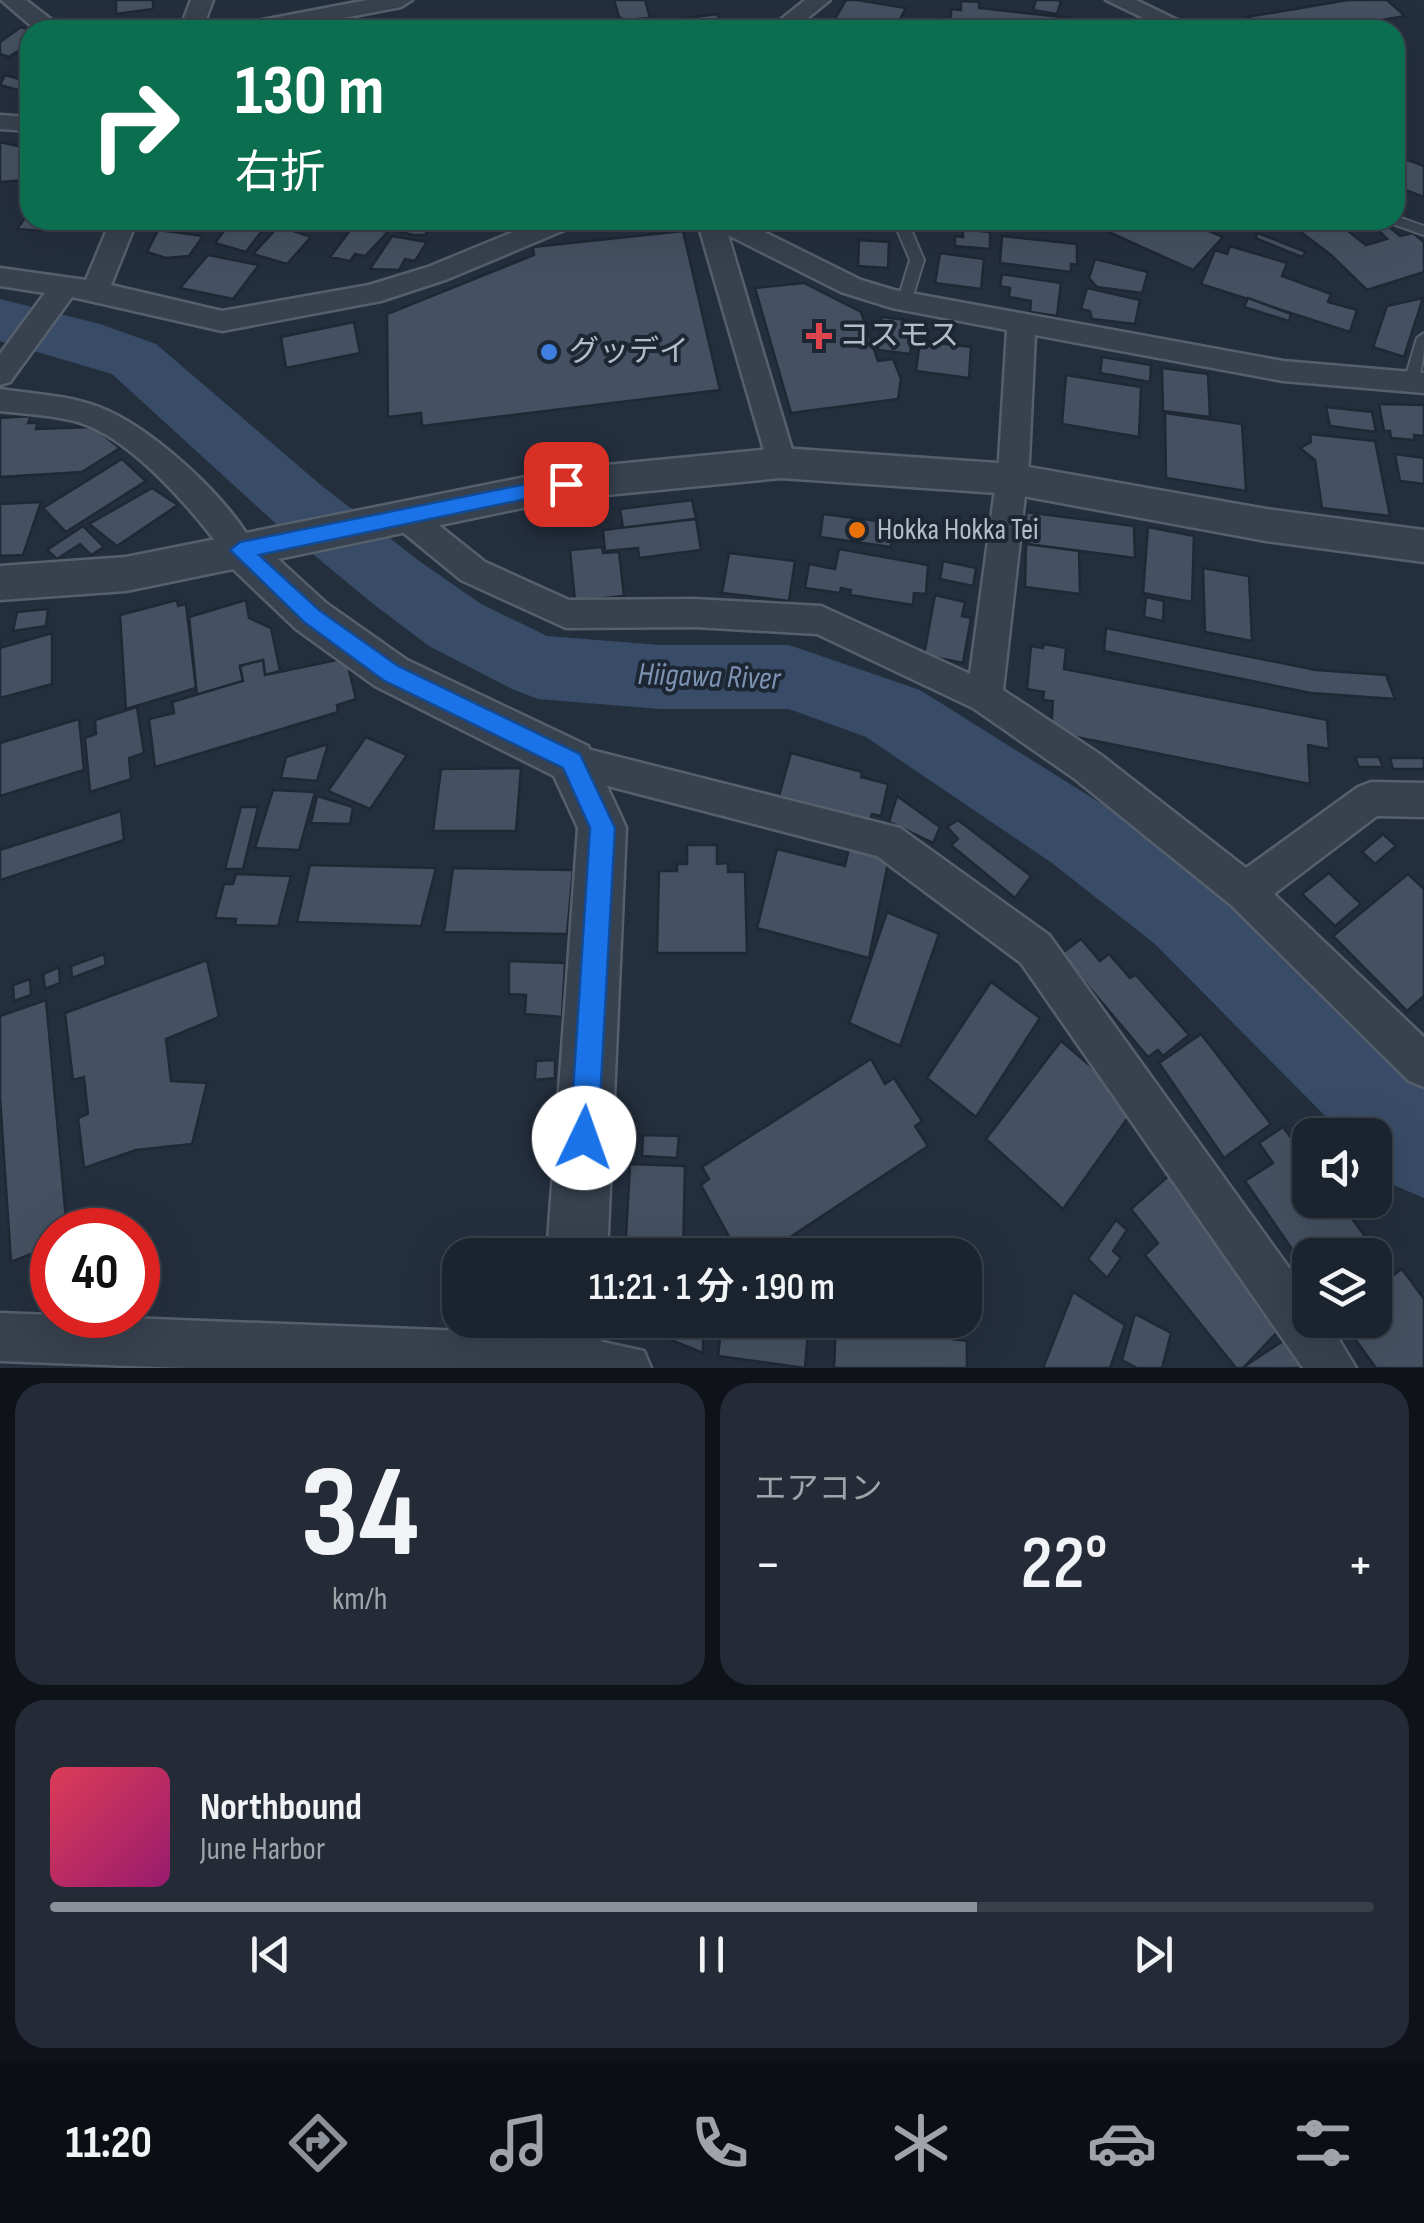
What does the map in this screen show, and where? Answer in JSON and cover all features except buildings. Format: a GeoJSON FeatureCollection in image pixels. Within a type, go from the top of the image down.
{"type":"FeatureCollection","features":[{"type":"Feature","properties":{"kind":"street"},"geometry":{"type":"LineString","coordinates":[[12,0],[37,20]]}},
{"type":"Feature","properties":{"kind":"street"},"geometry":{"type":"LineString","coordinates":[[298,20],[401,0]]}},
{"type":"Feature","properties":{"kind":"street"},"geometry":{"type":"LineString","coordinates":[[792,20],[819,0]]}},
{"type":"Feature","properties":{"kind":"street"},"geometry":{"type":"LineString","coordinates":[[1117,0],[1164,20]]}},
{"type":"Feature","properties":{"kind":"street"},"geometry":{"type":"LineString","coordinates":[[96,291],[120,230]]}},
{"type":"Feature","properties":{"kind":"street"},"geometry":{"type":"LineString","coordinates":[[0,277],[61,292],[96,291],[222,321],[371,294],[438,274],[541,230]]}},
{"type":"Feature","properties":{"kind":"street"},"geometry":{"type":"LineString","coordinates":[[713,230],[782,463]]}},
{"type":"Feature","properties":{"kind":"street"},"geometry":{"type":"LineString","coordinates":[[739,230],[851,286],[904,302],[1283,371],[1418,382]]}},
{"type":"Feature","properties":{"kind":"street"},"geometry":{"type":"LineString","coordinates":[[0,375],[61,292]]}},
{"type":"Feature","properties":{"kind":"street"},"geometry":{"type":"LineString","coordinates":[[985,697],[1012,479],[1021,326]]}},
{"type":"Feature","properties":{"kind":"street"},"geometry":{"type":"LineString","coordinates":[[0,400],[86,413],[109,422],[212,509],[240,550],[311,616],[390,673],[571,761],[887,842],[1034,949],[1332,1368]]}},
{"type":"Feature","properties":{"kind":"street"},"geometry":{"type":"LineString","coordinates":[[0,583],[126,574],[566,484],[782,463],[1012,479],[1266,525],[1424,546]]}},
{"type":"Feature","properties":{"kind":"street"},"geometry":{"type":"LineString","coordinates":[[405,516],[472,570],[566,614],[694,612],[821,620],[985,697],[1088,767],[1244,892],[1424,1066]]}},
{"type":"Feature","properties":{"kind":"street"},"geometry":{"type":"LineString","coordinates":[[571,761],[602,828],[578,1238]]}},
{"type":"Feature","properties":{"kind":"street"},"geometry":{"type":"LineString","coordinates":[[1244,892],[1372,799],[1424,800]]}},
{"type":"Feature","properties":{"kind":"street"},"geometry":{"type":"LineString","coordinates":[[0,1337],[585,1354]]}},
{"type":"Feature","properties":{"kind":"lane"},"geometry":{"type":"LineString","coordinates":[[904,230],[917,260],[904,302]]}},
{"type":"Feature","properties":{"kind":"lane"},"geometry":{"type":"LineString","coordinates":[[1418,382],[1424,338]]}},
{"type":"Feature","properties":{"kind":"waterway","name":"Hiigawa River"},"geometry":{"type":"LineString","coordinates":[[0,320],[100,345],[134,359],[298,504],[397,583],[455,625],[538,667],[660,677],[789,677],[893,713],[1081,836],[1185,915],[1292,1015],[1424,1151]]}},
{"type":"Feature","properties":{"kind":"place","name":"コスモス"},"geometry":{"type":"Point","coordinates":[819,336]}},
{"type":"Feature","properties":{"kind":"place","name":"グッデイ"},"geometry":{"type":"Point","coordinates":[549,352]}},
{"type":"Feature","properties":{"kind":"place","name":"Hokka Hokka Tei"},"geometry":{"type":"Point","coordinates":[857,530]}},
{"type":"Feature","properties":{"kind":"route"},"geometry":{"type":"LineString","coordinates":[[566,484],[240,550],[311,616],[390,673],[571,761],[602,828],[584,1138]]}}]}
